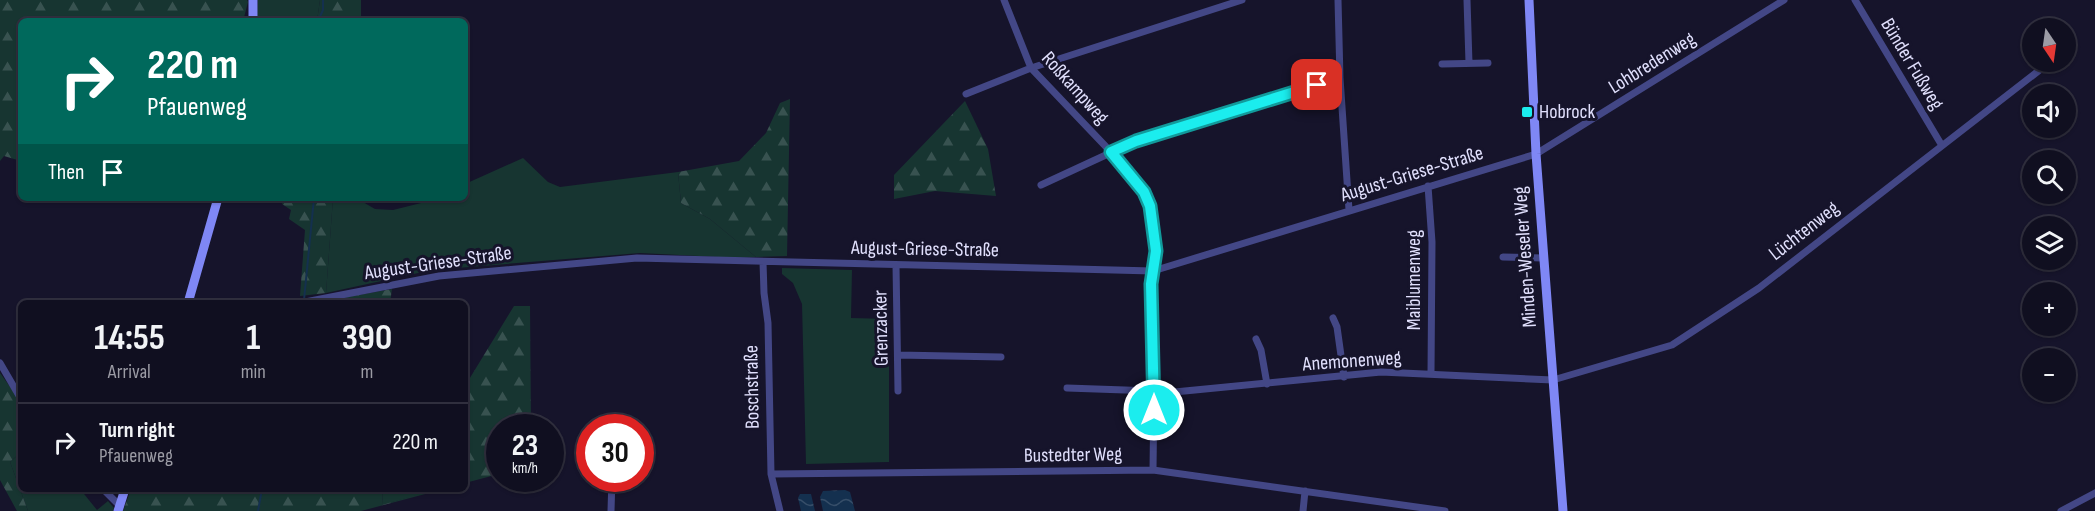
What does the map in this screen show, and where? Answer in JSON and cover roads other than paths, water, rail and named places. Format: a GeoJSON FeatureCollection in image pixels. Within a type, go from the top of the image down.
{"type":"FeatureCollection","features":[{"type":"Feature","properties":{"kind":"street"},"geometry":{"type":"LineString","coordinates":[[253,0],[254,18]]}},
{"type":"Feature","properties":{"kind":"street","name":"Roßkampweg"},"geometry":{"type":"LineString","coordinates":[[1004,0],[1031,68],[1111,152],[1144,192],[1150,206],[1156,251],[1151,284],[1154,393],[1153,470]]}},
{"type":"Feature","properties":{"kind":"street"},"geometry":{"type":"LineString","coordinates":[[966,93],[1031,68],[1242,0]]}},
{"type":"Feature","properties":{"kind":"street"},"geometry":{"type":"LineString","coordinates":[[1338,0],[1340,78],[1349,210]]}},
{"type":"Feature","properties":{"kind":"street"},"geometry":{"type":"LineString","coordinates":[[1467,0],[1469,63]]}},
{"type":"Feature","properties":{"kind":"street","name":"Minden-Weseler Weg"},"geometry":{"type":"LineString","coordinates":[[1529,0],[1536,154],[1563,511]]}},
{"type":"Feature","properties":{"kind":"street","name":"Lohbredenweg"},"geometry":{"type":"LineString","coordinates":[[1536,154],[1785,0]]}},
{"type":"Feature","properties":{"kind":"street","name":"Bünder Fußweg"},"geometry":{"type":"LineString","coordinates":[[1855,0],[1941,144]]}},
{"type":"Feature","properties":{"kind":"street"},"geometry":{"type":"LineString","coordinates":[[1442,64],[1488,63]]}},
{"type":"Feature","properties":{"kind":"street","name":"Lüchtenweg"},"geometry":{"type":"LineString","coordinates":[[1552,380],[1672,345],[1759,288],[1941,144],[2037,72]]}},
{"type":"Feature","properties":{"kind":"street"},"geometry":{"type":"LineString","coordinates":[[1041,185],[1136,141],[1340,78]]}},
{"type":"Feature","properties":{"kind":"street","name":"August-Griese-Straße"},"geometry":{"type":"LineString","coordinates":[[315,300],[439,276],[637,258],[1153,271],[1536,154]]}},
{"type":"Feature","properties":{"kind":"street","name":"Maiblumenweg"},"geometry":{"type":"LineString","coordinates":[[1428,186],[1432,242],[1431,374]]}},
{"type":"Feature","properties":{"kind":"street"},"geometry":{"type":"LineString","coordinates":[[189,300],[218,201]]}},
{"type":"Feature","properties":{"kind":"street"},"geometry":{"type":"LineString","coordinates":[[1503,257],[1543,258]]}},
{"type":"Feature","properties":{"kind":"street","name":"Boschstraße"},"geometry":{"type":"LineString","coordinates":[[763,262],[768,323],[771,474],[780,511]]}},
{"type":"Feature","properties":{"kind":"street","name":"Grenzacker"},"geometry":{"type":"LineString","coordinates":[[896,265],[898,391]]}},
{"type":"Feature","properties":{"kind":"street"},"geometry":{"type":"LineString","coordinates":[[1333,318],[1344,377]]}},
{"type":"Feature","properties":{"kind":"street"},"geometry":{"type":"LineString","coordinates":[[1256,339],[1261,350],[1267,384]]}},
{"type":"Feature","properties":{"kind":"street"},"geometry":{"type":"LineString","coordinates":[[898,355],[1001,357]]}},
{"type":"Feature","properties":{"kind":"street"},"geometry":{"type":"LineString","coordinates":[[0,363],[18,394]]}},
{"type":"Feature","properties":{"kind":"street","name":"Anemonenweg"},"geometry":{"type":"LineString","coordinates":[[1067,388],[1154,393],[1381,372],[1552,380]]}},
{"type":"Feature","properties":{"kind":"street","name":"Bustedter Weg"},"geometry":{"type":"LineString","coordinates":[[771,474],[1153,470],[1445,511]]}},
{"type":"Feature","properties":{"kind":"street"},"geometry":{"type":"LineString","coordinates":[[1303,511],[1305,491]]}},
{"type":"Feature","properties":{"kind":"street"},"geometry":{"type":"LineString","coordinates":[[105,492],[119,509]]}},
{"type":"Feature","properties":{"kind":"street"},"geometry":{"type":"LineString","coordinates":[[119,509],[124,492]]}},
{"type":"Feature","properties":{"kind":"street"},"geometry":{"type":"LineString","coordinates":[[611,511],[612,492]]}},
{"type":"Feature","properties":{"kind":"street"},"geometry":{"type":"LineString","coordinates":[[2061,511],[2095,493]]}},
{"type":"Feature","properties":{"kind":"water"},"geometry":{"type":"Polygon","coordinates":[[[845,490],[850,492],[855,511],[823,511],[820,497],[823,491],[845,490]]]}},
{"type":"Feature","properties":{"kind":"water"},"geometry":{"type":"Polygon","coordinates":[[[800,494],[811,494],[815,511],[801,511],[798,498],[800,494]]]}},
{"type":"Feature","properties":{"kind":"waterway"},"geometry":{"type":"LineString","coordinates":[[319,18],[323,10],[323,0]]}},
{"type":"Feature","properties":{"kind":"waterway"},"geometry":{"type":"LineString","coordinates":[[304,300],[314,201]]}},
{"type":"Feature","properties":{"kind":"waterway"},"geometry":{"type":"LineString","coordinates":[[258,511],[261,492]]}},
{"type":"Feature","properties":{"kind":"place","name":"Hobrock"},"geometry":{"type":"Point","coordinates":[1527,112]}}]}
